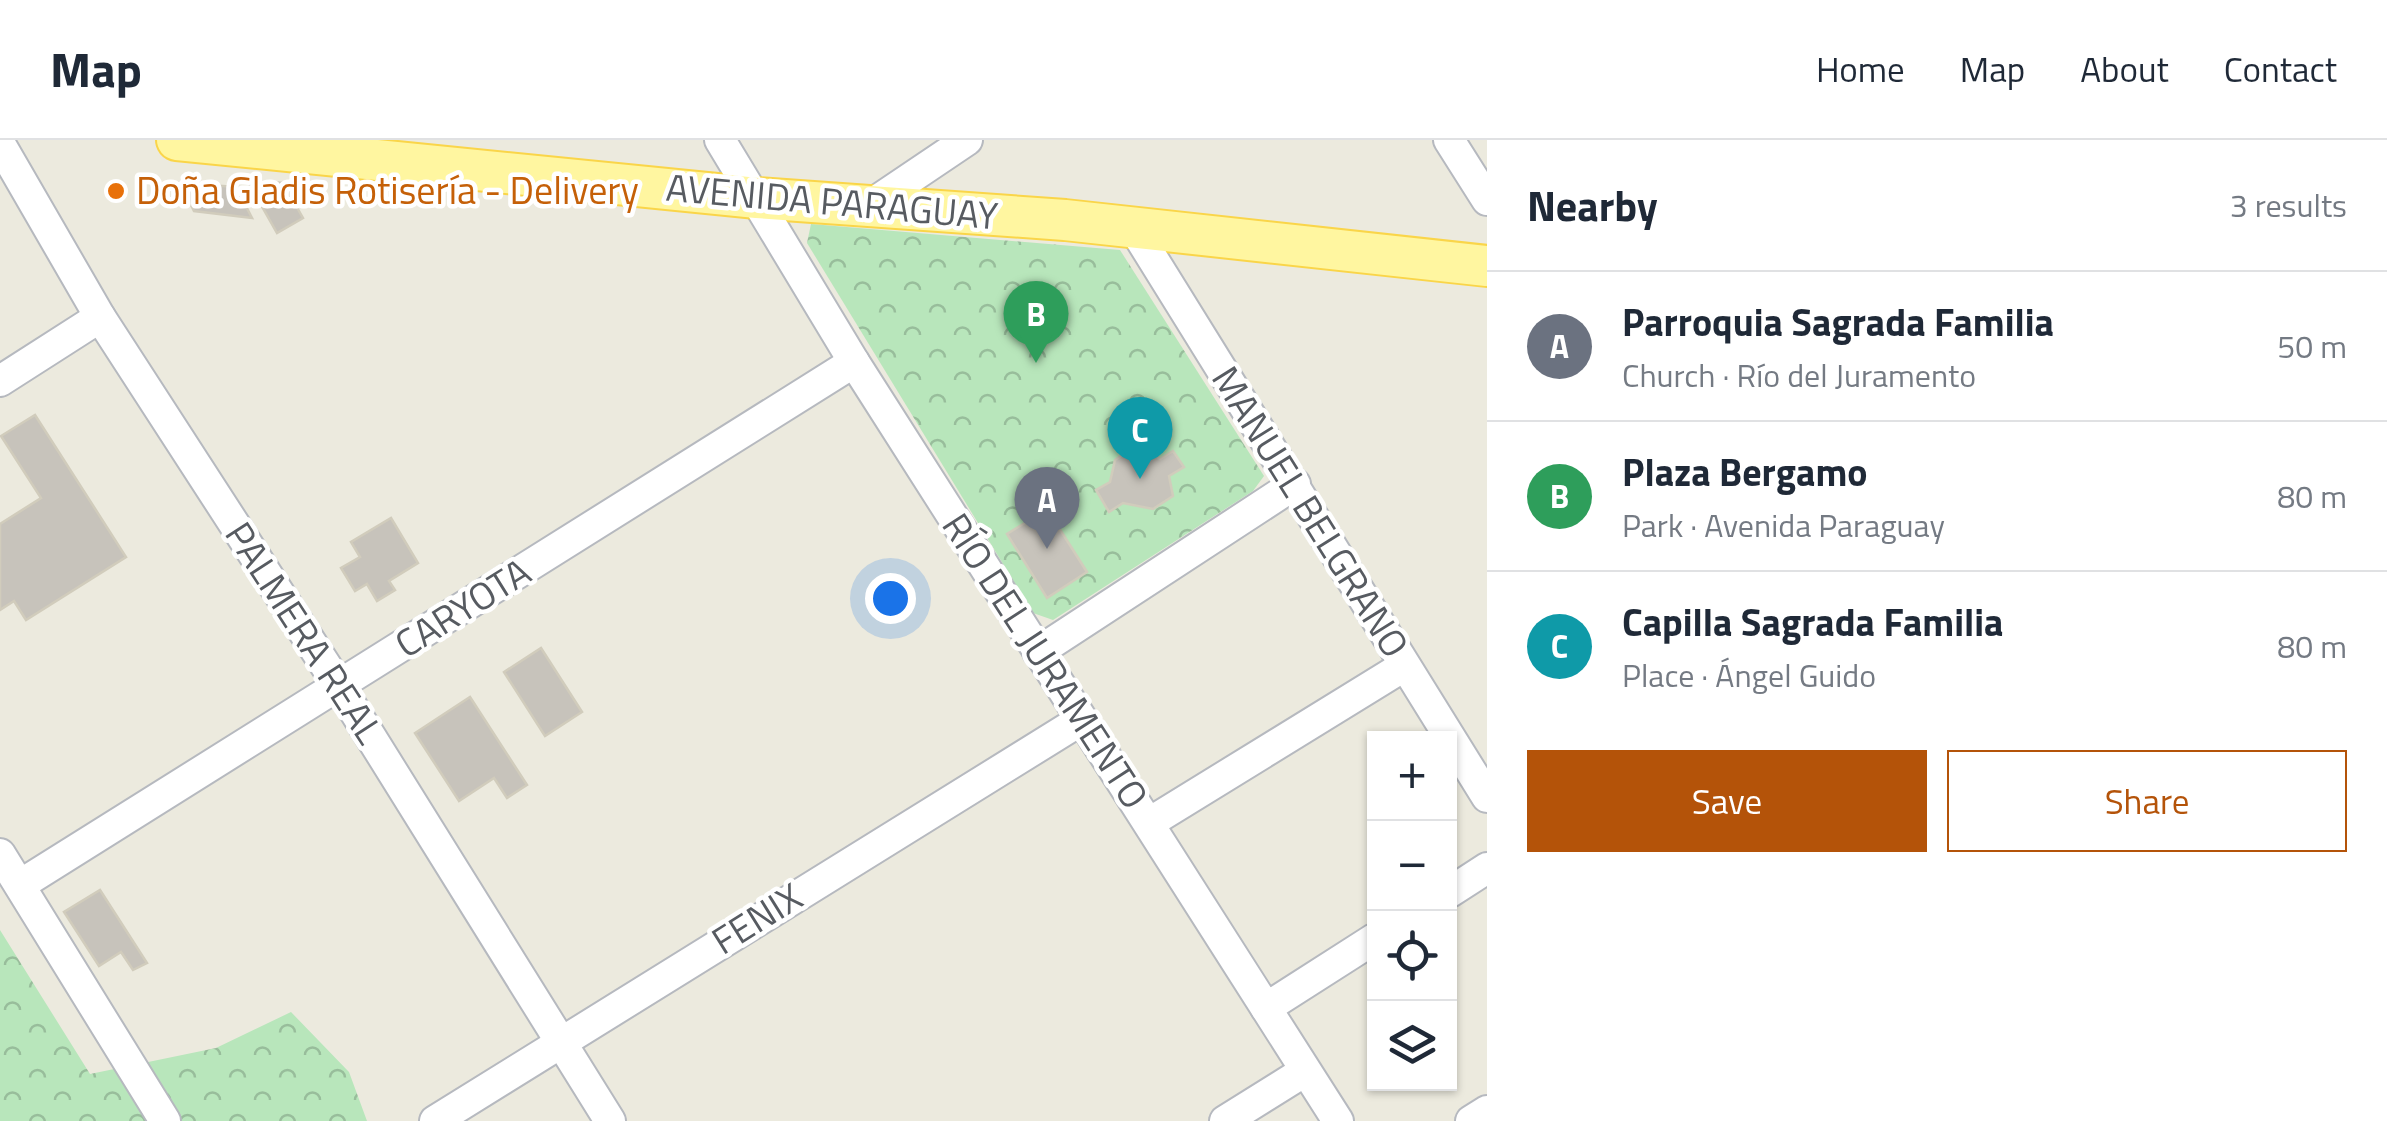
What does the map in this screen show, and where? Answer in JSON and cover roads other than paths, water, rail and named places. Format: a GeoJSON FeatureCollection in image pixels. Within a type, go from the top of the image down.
{"type":"FeatureCollection","features":[{"type":"Feature","properties":{"kind":"main road","name":"AVENIDA PARAGUAY"},"geometry":{"type":"LineString","coordinates":[[177,140],[756,198],[1132,227],[1487,266]]}},
{"type":"Feature","properties":{"kind":"street","name":"RÍO DEL JURAMENTO"},"geometry":{"type":"LineString","coordinates":[[720,140],[854,362],[1338,1121]]}},
{"type":"Feature","properties":{"kind":"street"},"geometry":{"type":"LineString","coordinates":[[870,206],[968,140]]}},
{"type":"Feature","properties":{"kind":"street"},"geometry":{"type":"LineString","coordinates":[[1449,140],[1487,200]]}},
{"type":"Feature","properties":{"kind":"street","name":"PALMERA REAL"},"geometry":{"type":"LineString","coordinates":[[0,144],[100,317],[339,686],[610,1121]]}},
{"type":"Feature","properties":{"kind":"street","name":"MANUEL BELGRANO"},"geometry":{"type":"LineString","coordinates":[[1132,227],[1487,796]]}},
{"type":"Feature","properties":{"kind":"street"},"geometry":{"type":"LineString","coordinates":[[0,381],[100,317]]}},
{"type":"Feature","properties":{"kind":"street","name":"CARYOTA"},"geometry":{"type":"LineString","coordinates":[[20,885],[854,362]]}},
{"type":"Feature","properties":{"kind":"street"},"geometry":{"type":"LineString","coordinates":[[1038,652],[1295,484]]}},
{"type":"Feature","properties":{"kind":"street"},"geometry":{"type":"LineString","coordinates":[[1149,823],[1404,666]]}},
{"type":"Feature","properties":{"kind":"street","name":"FENIX"},"geometry":{"type":"LineString","coordinates":[[435,1121],[1081,720]]}},
{"type":"Feature","properties":{"kind":"street"},"geometry":{"type":"LineString","coordinates":[[0,854],[165,1121]]}},
{"type":"Feature","properties":{"kind":"street"},"geometry":{"type":"LineString","coordinates":[[1457,887],[1487,868]]}},
{"type":"Feature","properties":{"kind":"street"},"geometry":{"type":"LineString","coordinates":[[1266,1008],[1367,943]]}},
{"type":"Feature","properties":{"kind":"street"},"geometry":{"type":"LineString","coordinates":[[1225,1121],[1306,1071]]}},
{"type":"Feature","properties":{"kind":"street"},"geometry":{"type":"LineString","coordinates":[[1471,1121],[1487,1111]]}},
{"type":"Feature","properties":{"kind":"place","name":"Doña Gladis Rotisería - Delivery"},"geometry":{"type":"Point","coordinates":[116,191]}},
{"type":"Feature","properties":{"kind":"place","name":"Plaza Bergamo"},"geometry":{"type":"Point","coordinates":[1036,363]}},
{"type":"Feature","properties":{"kind":"place","name":"Capilla Sagrada Familia"},"geometry":{"type":"Point","coordinates":[1140,479]}},
{"type":"Feature","properties":{"kind":"place","name":"Parroquia Sagrada Familia"},"geometry":{"type":"Point","coordinates":[1047,549]}}]}
